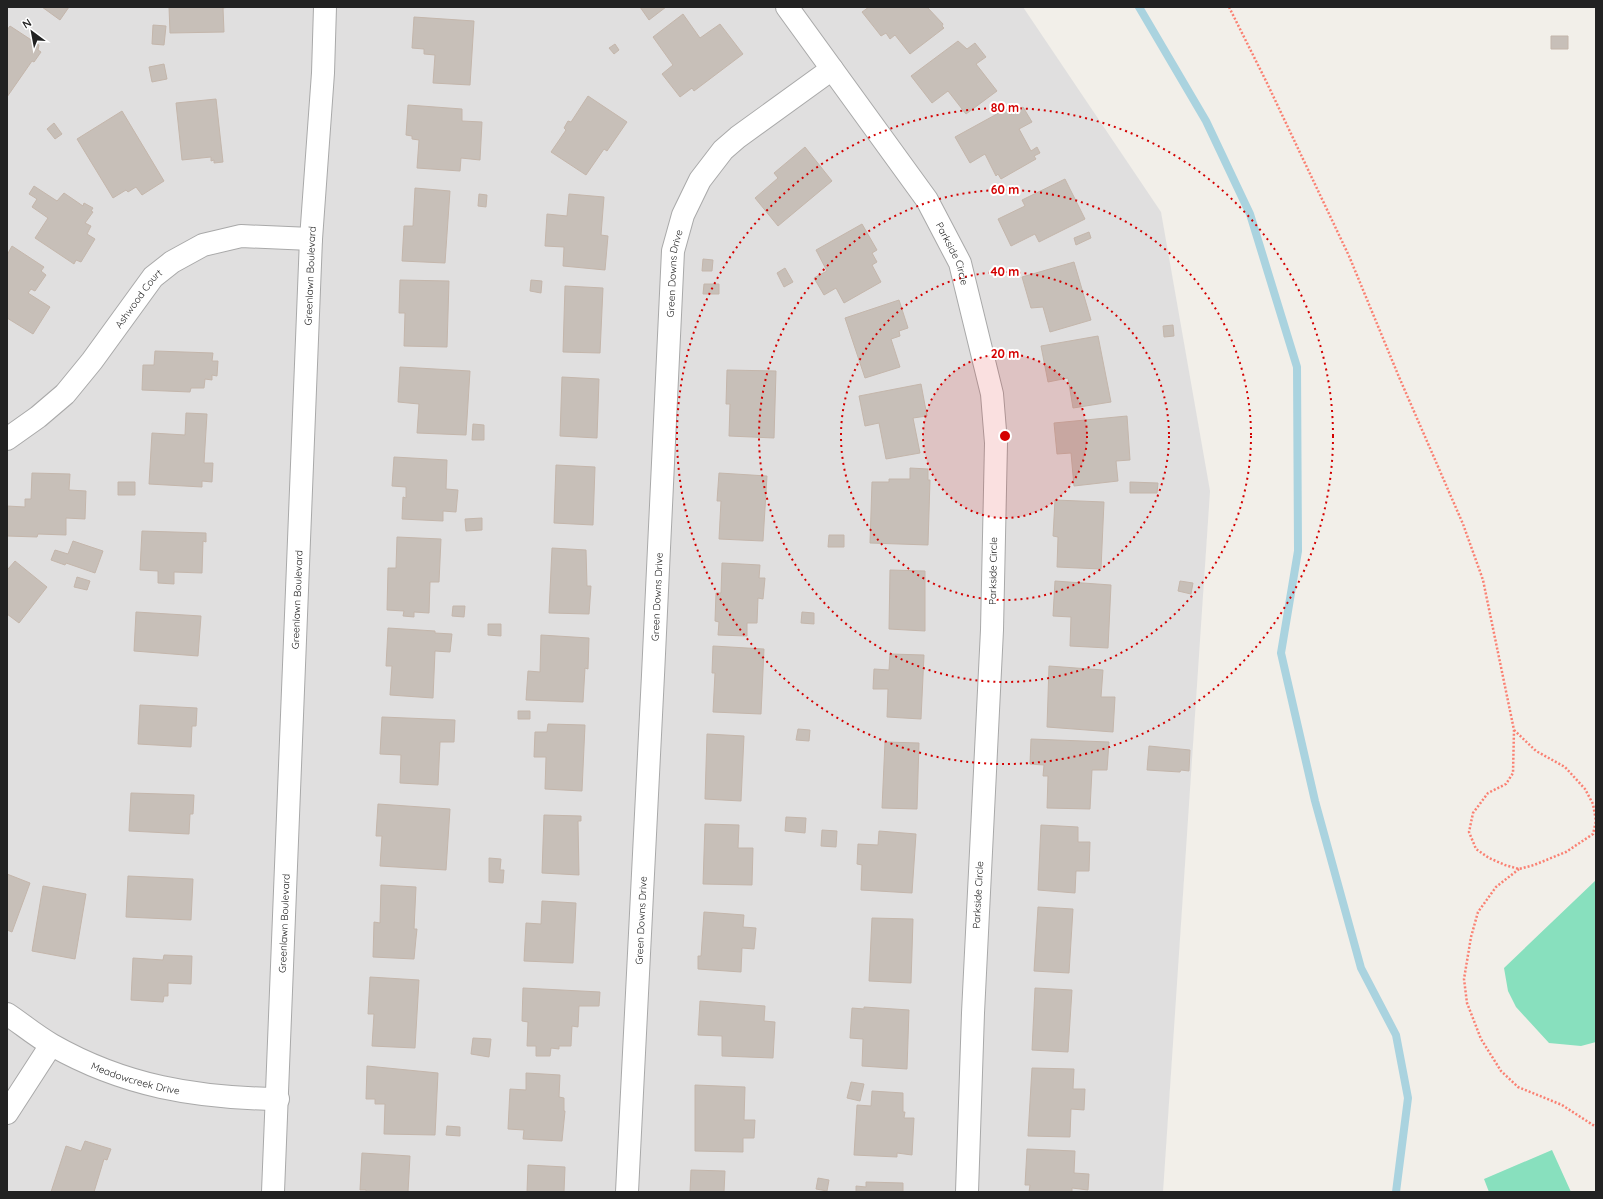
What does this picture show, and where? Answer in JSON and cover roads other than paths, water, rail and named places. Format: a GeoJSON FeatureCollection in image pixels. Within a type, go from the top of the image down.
{"type":"FeatureCollection","features":[{"type":"Feature","properties":{"kind":"street","name":"Greenlawn Boulevard"},"geometry":{"type":"LineString","coordinates":[[273,1192],[278,1099],[311,239],[323,73],[325,7]]}},
{"type":"Feature","properties":{"kind":"street","name":"Parkside Circle"},"geometry":{"type":"LineString","coordinates":[[787,7],[927,200],[960,263],[974,322],[983,350],[992,394],[996,443],[992,630],[972,1013],[967,1192]]}},
{"type":"Feature","properties":{"kind":"street","name":"Green Downs Drive"},"geometry":{"type":"LineString","coordinates":[[627,1192],[673,252],[683,215],[700,180],[723,150],[738,137],[832,69]]}},
{"type":"Feature","properties":{"kind":"street","name":"Ashwood Court"},"geometry":{"type":"LineString","coordinates":[[7,439],[65,394],[92,361],[153,277],[172,262],[203,245],[241,236],[311,239]]}},
{"type":"Feature","properties":{"kind":"street","name":"Meadowcreek Drive"},"geometry":{"type":"LineString","coordinates":[[7,1014],[51,1045],[94,1066],[138,1082],[183,1092],[230,1098],[278,1099]]}},
{"type":"Feature","properties":{"kind":"street"},"geometry":{"type":"LineString","coordinates":[[7,1113],[51,1045]]}},
{"type":"Feature","properties":{"kind":"waterway"},"geometry":{"type":"LineString","coordinates":[[1139,7],[1206,121],[1250,214],[1297,367],[1298,551],[1281,653],[1315,801],[1361,968],[1396,1035],[1408,1098],[1396,1192]]}}]}
